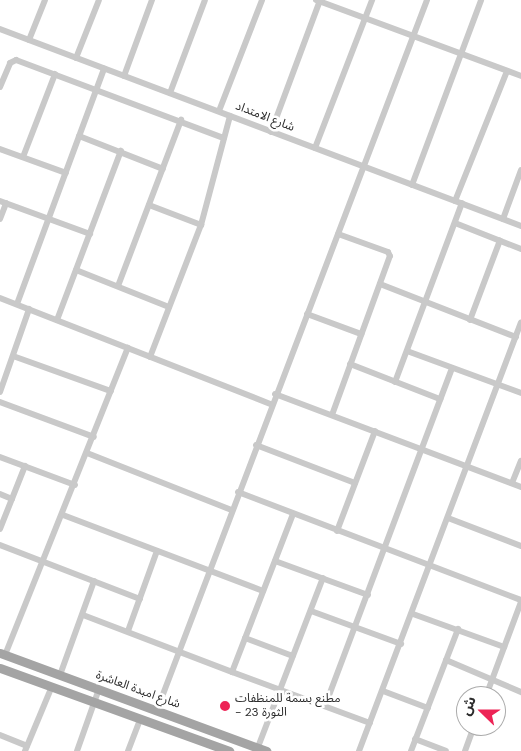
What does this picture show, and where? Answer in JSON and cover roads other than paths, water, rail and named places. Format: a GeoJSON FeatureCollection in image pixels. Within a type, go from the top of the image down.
{"type":"FeatureCollection","features":[{"type":"Feature","properties":{"kind":"main road","name":"شارع امبدة العاشرة"},"geometry":{"type":"LineString","coordinates":[[3,654],[267,751]]}},
{"type":"Feature","properties":{"kind":"main road"},"geometry":{"type":"LineString","coordinates":[[0,668],[229,751]]}},
{"type":"Feature","properties":{"kind":"street"},"geometry":{"type":"LineString","coordinates":[[30,40],[44,0]]}},
{"type":"Feature","properties":{"kind":"street"},"geometry":{"type":"LineString","coordinates":[[76,58],[99,0]]}},
{"type":"Feature","properties":{"kind":"street"},"geometry":{"type":"LineString","coordinates":[[124,76],[152,0]]}},
{"type":"Feature","properties":{"kind":"street"},"geometry":{"type":"LineString","coordinates":[[170,93],[205,0]]}},
{"type":"Feature","properties":{"kind":"street"},"geometry":{"type":"LineString","coordinates":[[219,111],[262,0]]}},
{"type":"Feature","properties":{"kind":"street"},"geometry":{"type":"LineString","coordinates":[[271,132],[319,0],[521,76]]}},
{"type":"Feature","properties":{"kind":"street"},"geometry":{"type":"LineString","coordinates":[[315,148],[372,0]]}},
{"type":"Feature","properties":{"kind":"street"},"geometry":{"type":"LineString","coordinates":[[157,710],[271,404],[427,0]]}},
{"type":"Feature","properties":{"kind":"street"},"geometry":{"type":"LineString","coordinates":[[412,185],[482,0]]}},
{"type":"Feature","properties":{"kind":"street","name":"شارع الامتداد"},"geometry":{"type":"LineString","coordinates":[[0,28],[521,226]]}},
{"type":"Feature","properties":{"kind":"street"},"geometry":{"type":"LineString","coordinates":[[0,87],[12,60],[97,89],[224,138]]}},
{"type":"Feature","properties":{"kind":"street"},"geometry":{"type":"LineString","coordinates":[[17,304],[104,69]]}},
{"type":"Feature","properties":{"kind":"street"},"geometry":{"type":"LineString","coordinates":[[395,382],[455,222],[459,202],[507,71]]}},
{"type":"Feature","properties":{"kind":"street"},"geometry":{"type":"LineString","coordinates":[[23,157],[55,74]]}},
{"type":"Feature","properties":{"kind":"street"},"geometry":{"type":"LineString","coordinates":[[150,356],[201,225],[230,116]]}},
{"type":"Feature","properties":{"kind":"street"},"geometry":{"type":"LineString","coordinates":[[118,286],[181,120]]}},
{"type":"Feature","properties":{"kind":"street"},"geometry":{"type":"LineString","coordinates":[[79,136],[163,169]]}},
{"type":"Feature","properties":{"kind":"street"},"geometry":{"type":"LineString","coordinates":[[0,149],[66,172]]}},
{"type":"Feature","properties":{"kind":"street"},"geometry":{"type":"LineString","coordinates":[[57,320],[121,151]]}},
{"type":"Feature","properties":{"kind":"street"},"geometry":{"type":"LineString","coordinates":[[503,219],[521,170]]}},
{"type":"Feature","properties":{"kind":"street"},"geometry":{"type":"LineString","coordinates":[[0,219],[3,202],[90,234]]}},
{"type":"Feature","properties":{"kind":"street"},"geometry":{"type":"LineString","coordinates":[[149,205],[201,225]]}},
{"type":"Feature","properties":{"kind":"street"},"geometry":{"type":"LineString","coordinates":[[455,222],[521,249]]}},
{"type":"Feature","properties":{"kind":"street"},"geometry":{"type":"LineString","coordinates":[[332,415],[380,284],[389,254],[338,234]]}},
{"type":"Feature","properties":{"kind":"street"},"geometry":{"type":"LineString","coordinates":[[470,320],[500,240]]}},
{"type":"Feature","properties":{"kind":"street"},"geometry":{"type":"LineString","coordinates":[[76,270],[169,306]]}},
{"type":"Feature","properties":{"kind":"street"},"geometry":{"type":"LineString","coordinates":[[380,284],[516,337]]}},
{"type":"Feature","properties":{"kind":"street"},"geometry":{"type":"LineString","coordinates":[[0,298],[271,404]]}},
{"type":"Feature","properties":{"kind":"street"},"geometry":{"type":"LineString","coordinates":[[0,392],[29,309]]}},
{"type":"Feature","properties":{"kind":"street"},"geometry":{"type":"LineString","coordinates":[[307,314],[362,334]]}},
{"type":"Feature","properties":{"kind":"street"},"geometry":{"type":"LineString","coordinates":[[359,751],[413,614],[521,323]]}},
{"type":"Feature","properties":{"kind":"street"},"geometry":{"type":"LineString","coordinates":[[3,654],[63,515],[128,348]]}},
{"type":"Feature","properties":{"kind":"street"},"geometry":{"type":"LineString","coordinates":[[407,351],[521,393]]}},
{"type":"Feature","properties":{"kind":"street"},"geometry":{"type":"LineString","coordinates":[[13,356],[111,391]]}},
{"type":"Feature","properties":{"kind":"street"},"geometry":{"type":"LineString","coordinates":[[350,364],[440,400]]}},
{"type":"Feature","properties":{"kind":"street"},"geometry":{"type":"LineString","coordinates":[[325,706],[452,368]]}},
{"type":"Feature","properties":{"kind":"street"},"geometry":{"type":"LineString","coordinates":[[276,394],[521,487]]}},
{"type":"Feature","properties":{"kind":"street"},"geometry":{"type":"LineString","coordinates":[[0,402],[94,437]]}},
{"type":"Feature","properties":{"kind":"street"},"geometry":{"type":"LineString","coordinates":[[338,531],[375,432]]}},
{"type":"Feature","properties":{"kind":"street"},"geometry":{"type":"LineString","coordinates":[[256,445],[355,483]]}},
{"type":"Feature","properties":{"kind":"street"},"geometry":{"type":"LineString","coordinates":[[88,453],[232,510]]}},
{"type":"Feature","properties":{"kind":"street"},"geometry":{"type":"LineString","coordinates":[[0,456],[75,485]]}},
{"type":"Feature","properties":{"kind":"street"},"geometry":{"type":"LineString","coordinates":[[512,483],[521,461]]}},
{"type":"Feature","properties":{"kind":"street"},"geometry":{"type":"LineString","coordinates":[[0,529],[24,466]]}},
{"type":"Feature","properties":{"kind":"street"},"geometry":{"type":"LineString","coordinates":[[238,492],[384,550],[521,601],[490,686]]}},
{"type":"Feature","properties":{"kind":"street"},"geometry":{"type":"LineString","coordinates":[[0,494],[12,499]]}},
{"type":"Feature","properties":{"kind":"street"},"geometry":{"type":"LineString","coordinates":[[232,672],[293,514]]}},
{"type":"Feature","properties":{"kind":"street"},"geometry":{"type":"LineString","coordinates":[[63,515],[264,591]]}},
{"type":"Feature","properties":{"kind":"street"},"geometry":{"type":"LineString","coordinates":[[448,518],[521,546]]}},
{"type":"Feature","properties":{"kind":"street"},"geometry":{"type":"LineString","coordinates":[[0,545],[140,599]]}},
{"type":"Feature","properties":{"kind":"street"},"geometry":{"type":"LineString","coordinates":[[128,632],[157,551]]}},
{"type":"Feature","properties":{"kind":"street"},"geometry":{"type":"LineString","coordinates":[[275,561],[368,595]]}},
{"type":"Feature","properties":{"kind":"street"},"geometry":{"type":"LineString","coordinates":[[258,747],[323,578]]}},
{"type":"Feature","properties":{"kind":"street"},"geometry":{"type":"LineString","coordinates":[[60,675],[94,581]]}},
{"type":"Feature","properties":{"kind":"street"},"geometry":{"type":"LineString","coordinates":[[311,611],[401,644]]}},
{"type":"Feature","properties":{"kind":"street"},"geometry":{"type":"LineString","coordinates":[[83,614],[370,723]]}},
{"type":"Feature","properties":{"kind":"street"},"geometry":{"type":"LineString","coordinates":[[413,614],[504,647]]}},
{"type":"Feature","properties":{"kind":"street"},"geometry":{"type":"LineString","coordinates":[[411,751],[458,629]]}},
{"type":"Feature","properties":{"kind":"street"},"geometry":{"type":"LineString","coordinates":[[245,638],[293,656]]}},
{"type":"Feature","properties":{"kind":"street"},"geometry":{"type":"LineString","coordinates":[[446,660],[521,692]]}},
{"type":"Feature","properties":{"kind":"street"},"geometry":{"type":"LineString","coordinates":[[0,735],[26,748],[52,686]]}},
{"type":"Feature","properties":{"kind":"street"},"geometry":{"type":"LineString","coordinates":[[77,751],[99,689]]}},
{"type":"Feature","properties":{"kind":"street"},"geometry":{"type":"LineString","coordinates":[[383,691],[428,708]]}},
{"type":"Feature","properties":{"kind":"street"},"geometry":{"type":"LineString","coordinates":[[128,751],[140,719]]}},
{"type":"Feature","properties":{"kind":"street"},"geometry":{"type":"LineString","coordinates":[[465,751],[470,736]]}},
{"type":"Feature","properties":{"kind":"street"},"geometry":{"type":"LineString","coordinates":[[415,739],[446,751]]}},
{"type":"Feature","properties":{"kind":"place","name":"مطنع بسمة للمنظفات - الثورة 23"},"geometry":{"type":"Point","coordinates":[225,706]}}]}
